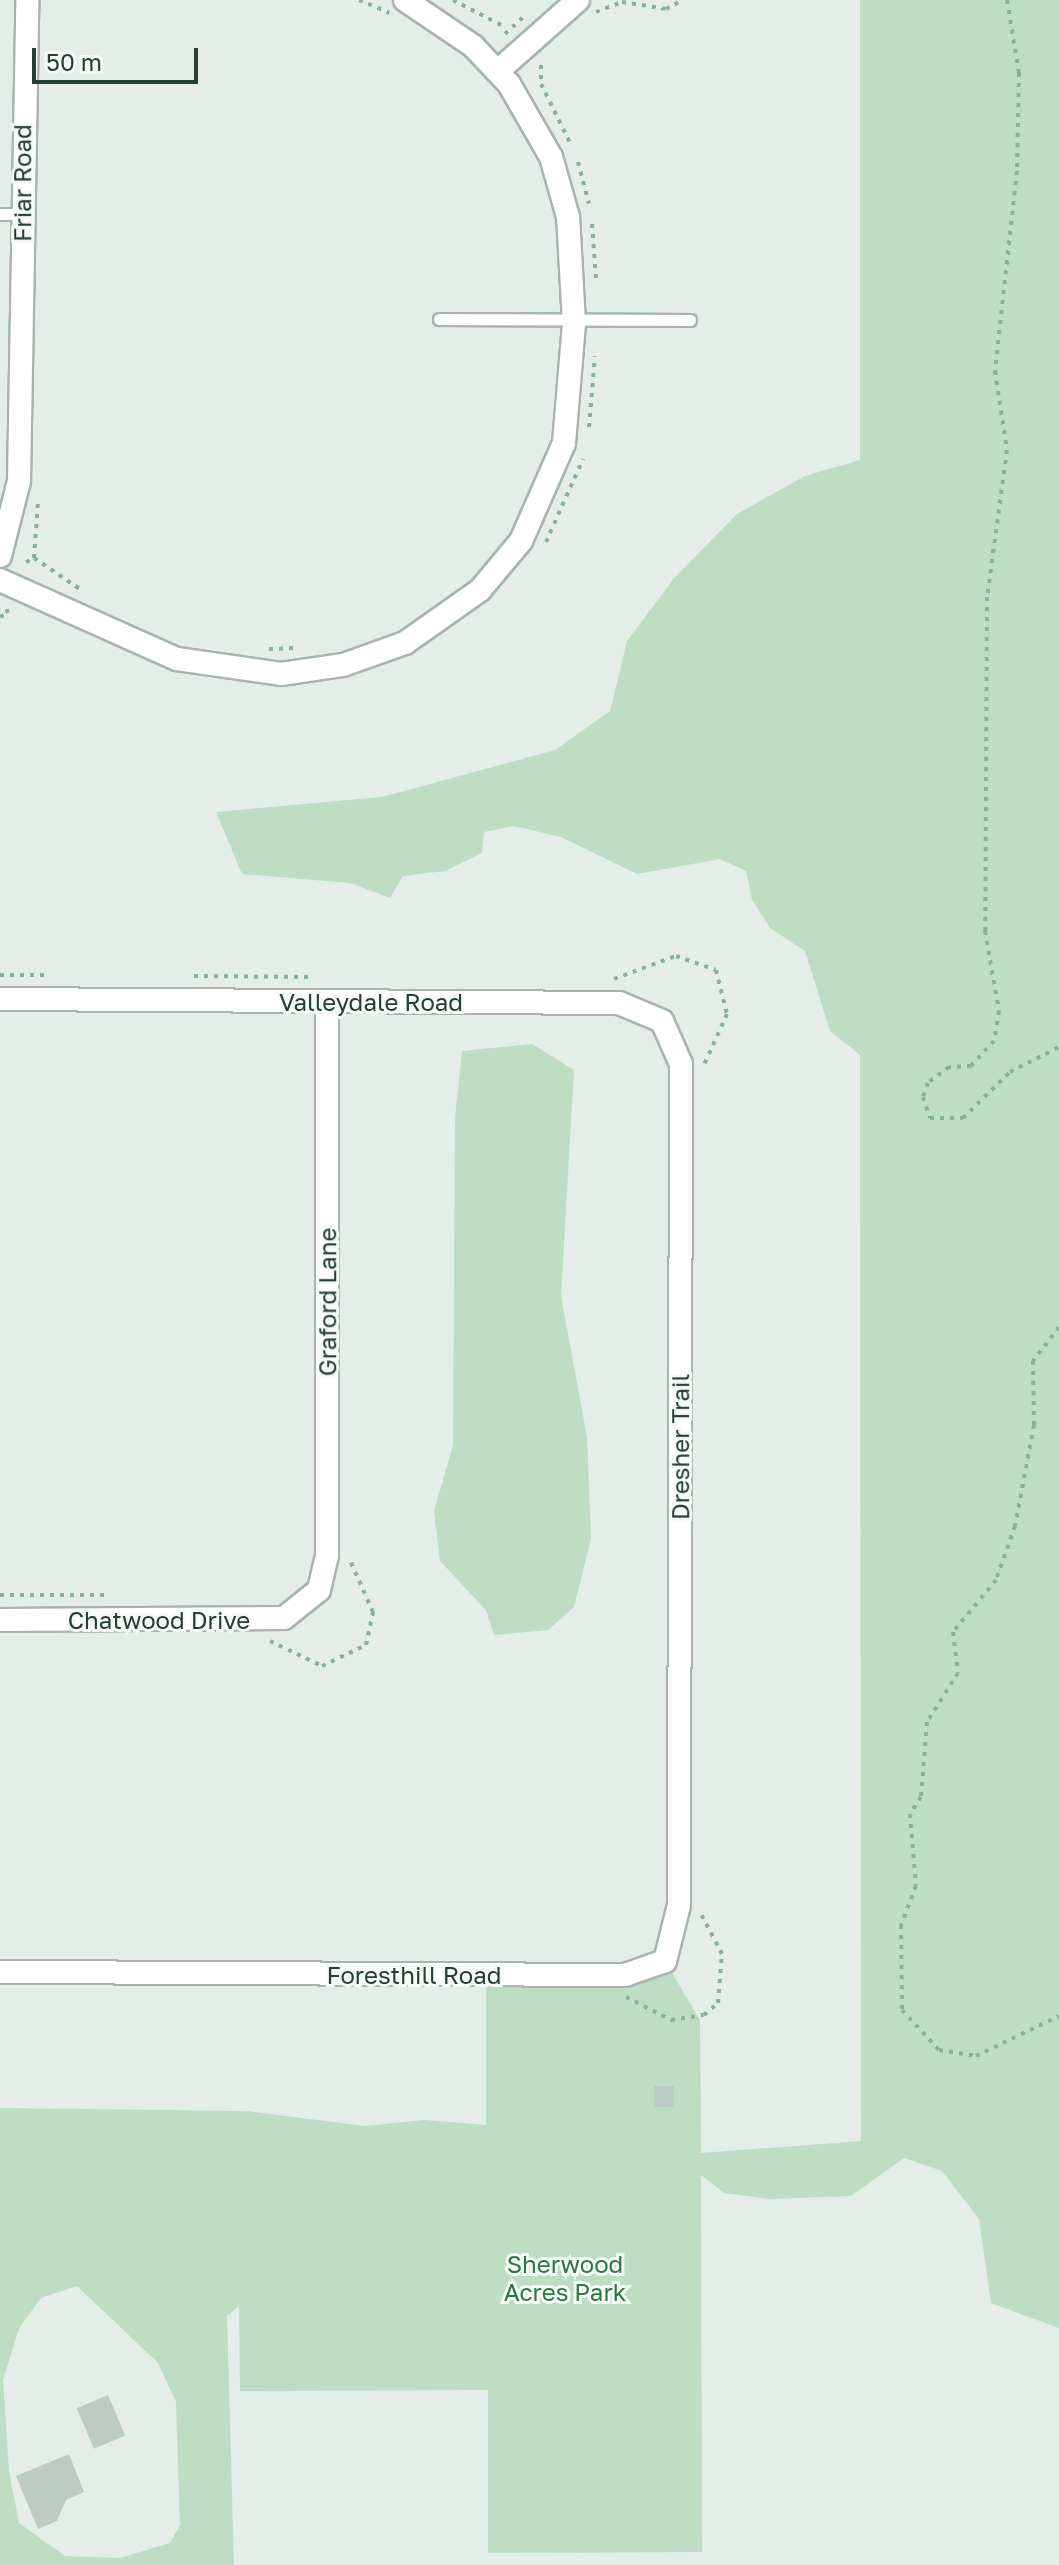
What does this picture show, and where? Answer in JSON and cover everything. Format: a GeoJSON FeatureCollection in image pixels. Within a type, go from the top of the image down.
{"type":"FeatureCollection","features":[{"type":"Feature","properties":{"kind":"street","name":"Friar Road"},"geometry":{"type":"LineString","coordinates":[[0,556],[19,481],[11,214],[27,0]]}},
{"type":"Feature","properties":{"kind":"street"},"geometry":{"type":"LineString","coordinates":[[0,580],[150,648],[224,670],[310,671],[405,643],[480,590],[538,512],[564,443],[585,320],[561,184],[540,131],[498,71],[402,9]]}},
{"type":"Feature","properties":{"kind":"street"},"geometry":{"type":"LineString","coordinates":[[498,71],[583,10]]}},
{"type":"Feature","properties":{"kind":"street","name":"Valleydale Road"},"geometry":{"type":"LineString","coordinates":[[0,999],[631,1005],[671,1031],[681,1091]]}},
{"type":"Feature","properties":{"kind":"street","name":"Graford Lane"},"geometry":{"type":"LineString","coordinates":[[313,1600],[327,1556],[327,1002]]}},
{"type":"Feature","properties":{"kind":"street","name":"Dresher Trail"},"geometry":{"type":"LineString","coordinates":[[679,1803],[681,1091]]}},
{"type":"Feature","properties":{"kind":"street","name":"Chatwood Drive"},"geometry":{"type":"LineString","coordinates":[[0,1620],[247,1621],[284,1618],[313,1600]]}},
{"type":"Feature","properties":{"kind":"street","name":"Foresthill Road"},"geometry":{"type":"LineString","coordinates":[[0,1972],[640,1974],[665,1961],[673,1947],[679,1803]]}},
{"type":"Feature","properties":{"kind":"lane"},"geometry":{"type":"LineString","coordinates":[[439,319],[690,320]]}},
{"type":"Feature","properties":{"kind":"path"},"geometry":{"type":"LineString","coordinates":[[359,0],[402,9]]}},
{"type":"Feature","properties":{"kind":"path"},"geometry":{"type":"LineString","coordinates":[[453,0],[505,27]]}},
{"type":"Feature","properties":{"kind":"path"},"geometry":{"type":"LineString","coordinates":[[583,10],[612,3],[650,10],[683,0]]}},
{"type":"Feature","properties":{"kind":"path"},"geometry":{"type":"LineString","coordinates":[[1007,0],[1019,73],[1017,171],[995,371],[1007,450],[987,597],[985,931],[999,1011],[994,1041],[971,1066],[949,1067],[928,1083],[923,1097],[930,1118],[963,1118],[1010,1072],[1059,1047]]}},
{"type":"Feature","properties":{"kind":"path"},"geometry":{"type":"LineString","coordinates":[[505,27],[536,7]]}},
{"type":"Feature","properties":{"kind":"path"},"geometry":{"type":"LineString","coordinates":[[505,27],[505,34]]}},
{"type":"Feature","properties":{"kind":"path"},"geometry":{"type":"LineString","coordinates":[[548,53],[541,65],[541,84],[587,192],[585,320],[589,432]]}},
{"type":"Feature","properties":{"kind":"path"},"geometry":{"type":"LineString","coordinates":[[533,62],[541,65]]}},
{"type":"Feature","properties":{"kind":"path"},"geometry":{"type":"LineString","coordinates":[[540,552],[586,446]]}},
{"type":"Feature","properties":{"kind":"path"},"geometry":{"type":"LineString","coordinates":[[26,562],[34,558],[93,596]]}},
{"type":"Feature","properties":{"kind":"path"},"geometry":{"type":"LineString","coordinates":[[5,605],[8,613]]}},
{"type":"Feature","properties":{"kind":"path"},"geometry":{"type":"LineString","coordinates":[[0,617],[19,611]]}},
{"type":"Feature","properties":{"kind":"path"},"geometry":{"type":"LineString","coordinates":[[256,649],[312,646]]}},
{"type":"Feature","properties":{"kind":"path"},"geometry":{"type":"LineString","coordinates":[[604,980],[636,975],[676,956],[716,970],[727,1014],[703,1071]]}},
{"type":"Feature","properties":{"kind":"path"},"geometry":{"type":"LineString","coordinates":[[0,975],[57,975]]}},
{"type":"Feature","properties":{"kind":"path"},"geometry":{"type":"LineString","coordinates":[[191,976],[325,977]]}},
{"type":"Feature","properties":{"kind":"path"},"geometry":{"type":"LineString","coordinates":[[1059,1327],[1033,1361],[1034,1425],[1015,1526],[996,1580],[953,1632],[958,1673],[927,1722],[921,1797],[910,1814],[916,1886],[901,1938],[902,2010],[939,2050],[976,2056],[1059,2016]]}},
{"type":"Feature","properties":{"kind":"path"},"geometry":{"type":"LineString","coordinates":[[255,1640],[322,1666],[366,1645],[373,1612],[352,1572],[348,1540]]}},
{"type":"Feature","properties":{"kind":"path"},"geometry":{"type":"LineString","coordinates":[[0,1595],[115,1595]]}},
{"type":"Feature","properties":{"kind":"path"},"geometry":{"type":"LineString","coordinates":[[611,1995],[671,2020],[704,2015],[718,2003],[722,1954],[699,1907]]}},
{"type":"Feature","properties":{"kind":"green space","name":"Sherwood Acres Park"},"geometry":{"type":"Polygon","coordinates":[[[860,0],[1059,0],[1059,2328],[991,2303],[979,2219],[942,2171],[904,2158],[851,2196],[769,2199],[724,2193],[701,2175],[702,2552],[488,2553],[488,2390],[240,2391],[239,2306],[227,2316],[234,2565],[0,2565],[0,2108],[247,2111],[365,2126],[424,2120],[486,2125],[486,1974],[665,1961],[700,2020],[701,2153],[861,2141],[860,1055],[830,1031],[805,951],[770,928],[752,900],[746,871],[720,859],[637,874],[561,837],[514,826],[484,832],[482,853],[445,871],[403,876],[390,898],[350,883],[242,874],[216,812],[382,797],[555,750],[610,711],[627,641],[675,577],[737,514],[805,476],[860,460],[860,0]],[[77,2286],[41,2298],[19,2328],[3,2380],[9,2471],[19,2523],[65,2556],[120,2558],[170,2543],[180,2525],[176,2402],[158,2363],[77,2286]]]}},
{"type":"Feature","properties":{"kind":"green space"},"geometry":{"type":"Polygon","coordinates":[[[532,1044],[574,1070],[561,1296],[587,1437],[591,1538],[574,1607],[548,1630],[494,1635],[486,1610],[440,1561],[434,1511],[453,1445],[455,1117],[462,1051],[532,1044]]]}},
{"type":"Feature","properties":{"kind":"building"},"geometry":{"type":"Polygon","coordinates":[[[654,2086],[674,2086],[674,2107],[654,2107],[654,2086]]]}},
{"type":"Feature","properties":{"kind":"building"},"geometry":{"type":"Polygon","coordinates":[[[108,2395],[125,2436],[94,2449],[77,2408],[108,2395]]]}},
{"type":"Feature","properties":{"kind":"building"},"geometry":{"type":"Polygon","coordinates":[[[69,2454],[84,2492],[66,2500],[57,2521],[38,2529],[16,2476],[69,2454]]]}}]}
